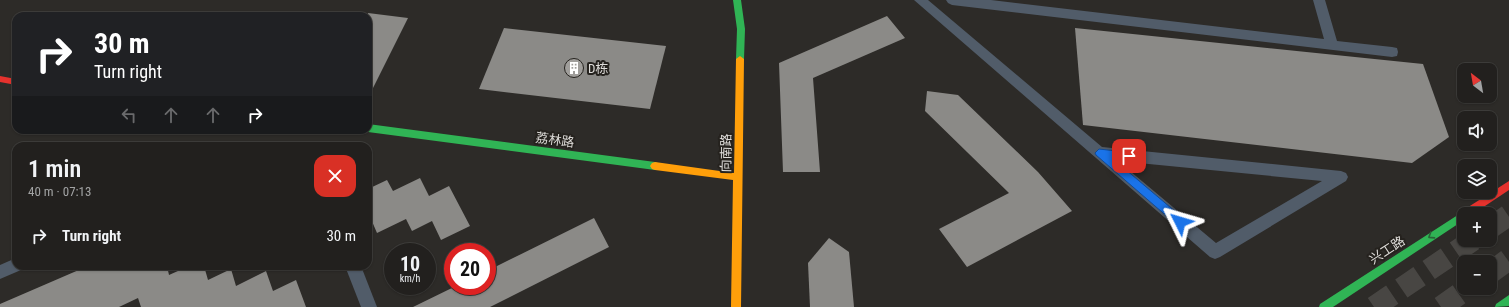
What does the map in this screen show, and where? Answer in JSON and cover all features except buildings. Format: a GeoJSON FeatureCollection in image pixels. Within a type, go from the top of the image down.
{"type":"FeatureCollection","features":[{"type":"Feature","properties":{"kind":"street","name":"向南路"},"geometry":{"type":"LineString","coordinates":[[736,307],[741,29],[737,0]]}},
{"type":"Feature","properties":{"kind":"street"},"geometry":{"type":"LineString","coordinates":[[0,79],[12,81]]}},
{"type":"Feature","properties":{"kind":"street","name":"荔林路"},"geometry":{"type":"LineString","coordinates":[[372,129],[738,177]]}},
{"type":"Feature","properties":{"kind":"street","name":"兴工路"},"geometry":{"type":"LineString","coordinates":[[1476,207],[1509,185]]}},
{"type":"Feature","properties":{"kind":"street","name":"兴工路"},"geometry":{"type":"LineString","coordinates":[[1324,307],[1457,219]]}},
{"type":"Feature","properties":{"kind":"street"},"geometry":{"type":"LineString","coordinates":[[1500,307],[1509,300]]}},
{"type":"Feature","properties":{"kind":"lane"},"geometry":{"type":"LineString","coordinates":[[920,0],[1099,153],[1215,252],[1341,177],[1099,153]]}},
{"type":"Feature","properties":{"kind":"lane"},"geometry":{"type":"LineString","coordinates":[[952,0],[975,1],[1392,52]]}},
{"type":"Feature","properties":{"kind":"lane"},"geometry":{"type":"LineString","coordinates":[[1319,0],[1332,45]]}},
{"type":"Feature","properties":{"kind":"lane"},"geometry":{"type":"LineString","coordinates":[[355,270],[369,307]]}},
{"type":"Feature","properties":{"kind":"tunnel"},"geometry":{"type":"LineString","coordinates":[[1497,223],[1509,215]]}},
{"type":"Feature","properties":{"kind":"tunnel"},"geometry":{"type":"LineString","coordinates":[[1374,307],[1463,247]]}},
{"type":"Feature","properties":{"kind":"tunnel"},"geometry":{"type":"LineString","coordinates":[[1497,268],[1509,259]]}},
{"type":"Feature","properties":{"kind":"tunnel"},"geometry":{"type":"LineString","coordinates":[[1441,307],[1458,295]]}},
{"type":"Feature","properties":{"kind":"traffic: fast"},"geometry":{"type":"LineString","coordinates":[[737,0],[741,29],[740,59]]}},
{"type":"Feature","properties":{"kind":"traffic: fast"},"geometry":{"type":"LineString","coordinates":[[372,129],[655,166]]}},
{"type":"Feature","properties":{"kind":"traffic: fast"},"geometry":{"type":"LineString","coordinates":[[1324,307],[1457,220]]}},
{"type":"Feature","properties":{"kind":"traffic: fast"},"geometry":{"type":"LineString","coordinates":[[1500,307],[1509,300]]}},
{"type":"Feature","properties":{"kind":"traffic: slow"},"geometry":{"type":"LineString","coordinates":[[736,307],[740,59]]}},
{"type":"Feature","properties":{"kind":"traffic: slow"},"geometry":{"type":"LineString","coordinates":[[655,166],[738,177]]}},
{"type":"Feature","properties":{"kind":"traffic: jam"},"geometry":{"type":"LineString","coordinates":[[0,79],[12,81]]}},
{"type":"Feature","properties":{"kind":"traffic: jam"},"geometry":{"type":"LineString","coordinates":[[1476,207],[1509,185]]}},
{"type":"Feature","properties":{"kind":"place","name":"D栋"},"geometry":{"type":"Point","coordinates":[574,68]}},
{"type":"Feature","properties":{"kind":"route"},"geometry":{"type":"LineString","coordinates":[[1129,156],[1099,153],[1180,222]]}}]}
